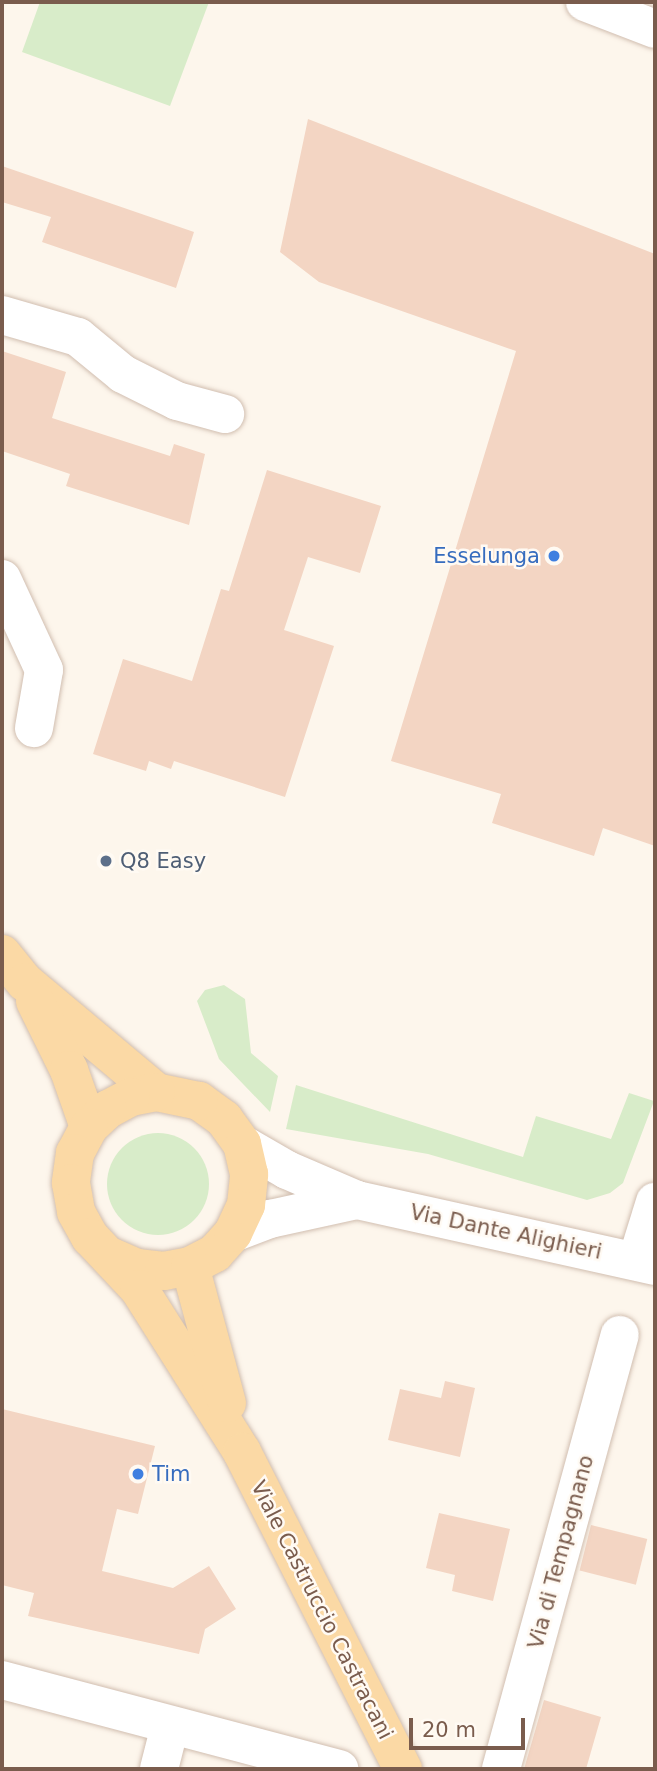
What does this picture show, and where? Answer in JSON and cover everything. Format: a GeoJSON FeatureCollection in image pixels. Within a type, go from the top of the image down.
{"type":"FeatureCollection","features":[{"type":"Feature","properties":{"kind":"main road","name":"Viale Castruccio Castracani"},"geometry":{"type":"LineString","coordinates":[[14,968],[156,1092]]}},
{"type":"Feature","properties":{"kind":"main road","name":"Viale Castruccio Castracani"},"geometry":{"type":"LineString","coordinates":[[14,968],[69,1070],[89,1127]]}},
{"type":"Feature","properties":{"kind":"main road","name":"Viale Castruccio Castracani"},"geometry":{"type":"LineString","coordinates":[[112,1257],[137,1268],[164,1271],[190,1266],[215,1253],[233,1233],[246,1205],[249,1174],[242,1144],[224,1119],[199,1101],[156,1092],[131,1097],[108,1109],[89,1127],[75,1153],[71,1183],[75,1202],[90,1237],[112,1257],[139,1289],[242,1452],[402,1769]]}},
{"type":"Feature","properties":{"kind":"main road","name":"Viale Castruccio Castracani"},"geometry":{"type":"LineString","coordinates":[[190,1266],[242,1452]]}},
{"type":"Feature","properties":{"kind":"street"},"geometry":{"type":"LineString","coordinates":[[585,2],[655,29]]}},
{"type":"Feature","properties":{"kind":"street"},"geometry":{"type":"LineString","coordinates":[[2,315],[78,337],[124,374],[177,401],[225,414]]}},
{"type":"Feature","properties":{"kind":"street"},"geometry":{"type":"LineString","coordinates":[[2,579],[44,670],[34,728]]}},
{"type":"Feature","properties":{"kind":"street","name":"Via Dante Alighieri"},"geometry":{"type":"LineString","coordinates":[[242,1144],[286,1171],[356,1200],[646,1263]]}},
{"type":"Feature","properties":{"kind":"street","name":"Via Dante Alighieri"},"geometry":{"type":"LineString","coordinates":[[233,1233],[270,1219],[356,1200]]}},
{"type":"Feature","properties":{"kind":"street"},"geometry":{"type":"LineString","coordinates":[[646,1263],[655,1202]]}},
{"type":"Feature","properties":{"kind":"street","name":"Via di Tempagnano"},"geometry":{"type":"LineString","coordinates":[[501,1769],[620,1335]]}},
{"type":"Feature","properties":{"kind":"street"},"geometry":{"type":"LineString","coordinates":[[2,1680],[339,1769]]}},
{"type":"Feature","properties":{"kind":"street"},"geometry":{"type":"LineString","coordinates":[[159,1769],[170,1726]]}},
{"type":"Feature","properties":{"kind":"green space"},"geometry":{"type":"Polygon","coordinates":[[[40,2],[209,2],[170,106],[22,52],[40,2]]]}},
{"type":"Feature","properties":{"kind":"green space"},"geometry":{"type":"Polygon","coordinates":[[[224,985],[245,999],[251,1053],[278,1076],[270,1112],[219,1059],[197,1001],[205,990],[224,985]]]}},
{"type":"Feature","properties":{"kind":"green space"},"geometry":{"type":"Polygon","coordinates":[[[296,1085],[523,1157],[536,1116],[611,1139],[629,1093],[654,1101],[623,1183],[610,1193],[587,1200],[428,1154],[286,1129],[296,1085]]]}},
{"type":"Feature","properties":{"kind":"green space"},"geometry":{"type":"Polygon","coordinates":[[[158,1133],[177,1137],[194,1148],[205,1165],[209,1184],[205,1203],[194,1220],[177,1231],[158,1235],[139,1231],[122,1220],[111,1203],[107,1184],[111,1165],[122,1148],[139,1137],[158,1133]]]}},
{"type":"Feature","properties":{"kind":"building","name":"Esselunga"},"geometry":{"type":"Polygon","coordinates":[[[308,119],[655,254],[655,846],[603,828],[594,856],[492,823],[501,794],[391,761],[516,351],[319,282],[280,252],[308,119]]]}},
{"type":"Feature","properties":{"kind":"building"},"geometry":{"type":"Polygon","coordinates":[[[2,166],[194,232],[176,288],[42,242],[51,217],[2,202],[2,166]]]}},
{"type":"Feature","properties":{"kind":"building"},"geometry":{"type":"Polygon","coordinates":[[[2,351],[66,372],[52,418],[170,456],[174,444],[205,454],[189,525],[66,486],[70,474],[2,451],[2,351]]]}},
{"type":"Feature","properties":{"kind":"building"},"geometry":{"type":"Polygon","coordinates":[[[267,470],[381,506],[360,573],[308,557],[284,630],[334,646],[285,797],[174,761],[171,769],[149,761],[146,771],[93,754],[123,659],[192,681],[221,589],[229,591],[267,470]]]}},
{"type":"Feature","properties":{"kind":"building"},"geometry":{"type":"Polygon","coordinates":[[[445,1381],[475,1388],[460,1457],[388,1440],[400,1389],[441,1398],[445,1381]]]}},
{"type":"Feature","properties":{"kind":"building"},"geometry":{"type":"Polygon","coordinates":[[[2,1409],[155,1446],[138,1514],[117,1509],[102,1571],[173,1588],[209,1566],[236,1609],[205,1629],[199,1654],[28,1616],[34,1593],[2,1585],[2,1409]]]}},
{"type":"Feature","properties":{"kind":"building"},"geometry":{"type":"Polygon","coordinates":[[[439,1513],[510,1529],[493,1601],[452,1591],[455,1575],[426,1568],[439,1513]]]}},
{"type":"Feature","properties":{"kind":"building"},"geometry":{"type":"Polygon","coordinates":[[[591,1525],[647,1539],[636,1585],[580,1571],[591,1525]]]}},
{"type":"Feature","properties":{"kind":"building"},"geometry":{"type":"Polygon","coordinates":[[[544,1700],[601,1717],[586,1769],[524,1769],[544,1700]]]}},
{"type":"Feature","properties":{"kind":"place","name":"Esselunga"},"geometry":{"type":"Point","coordinates":[554,556]}},
{"type":"Feature","properties":{"kind":"place","name":"Q8 Easy"},"geometry":{"type":"Point","coordinates":[106,861]}},
{"type":"Feature","properties":{"kind":"place","name":"Tim"},"geometry":{"type":"Point","coordinates":[138,1474]}}]}
